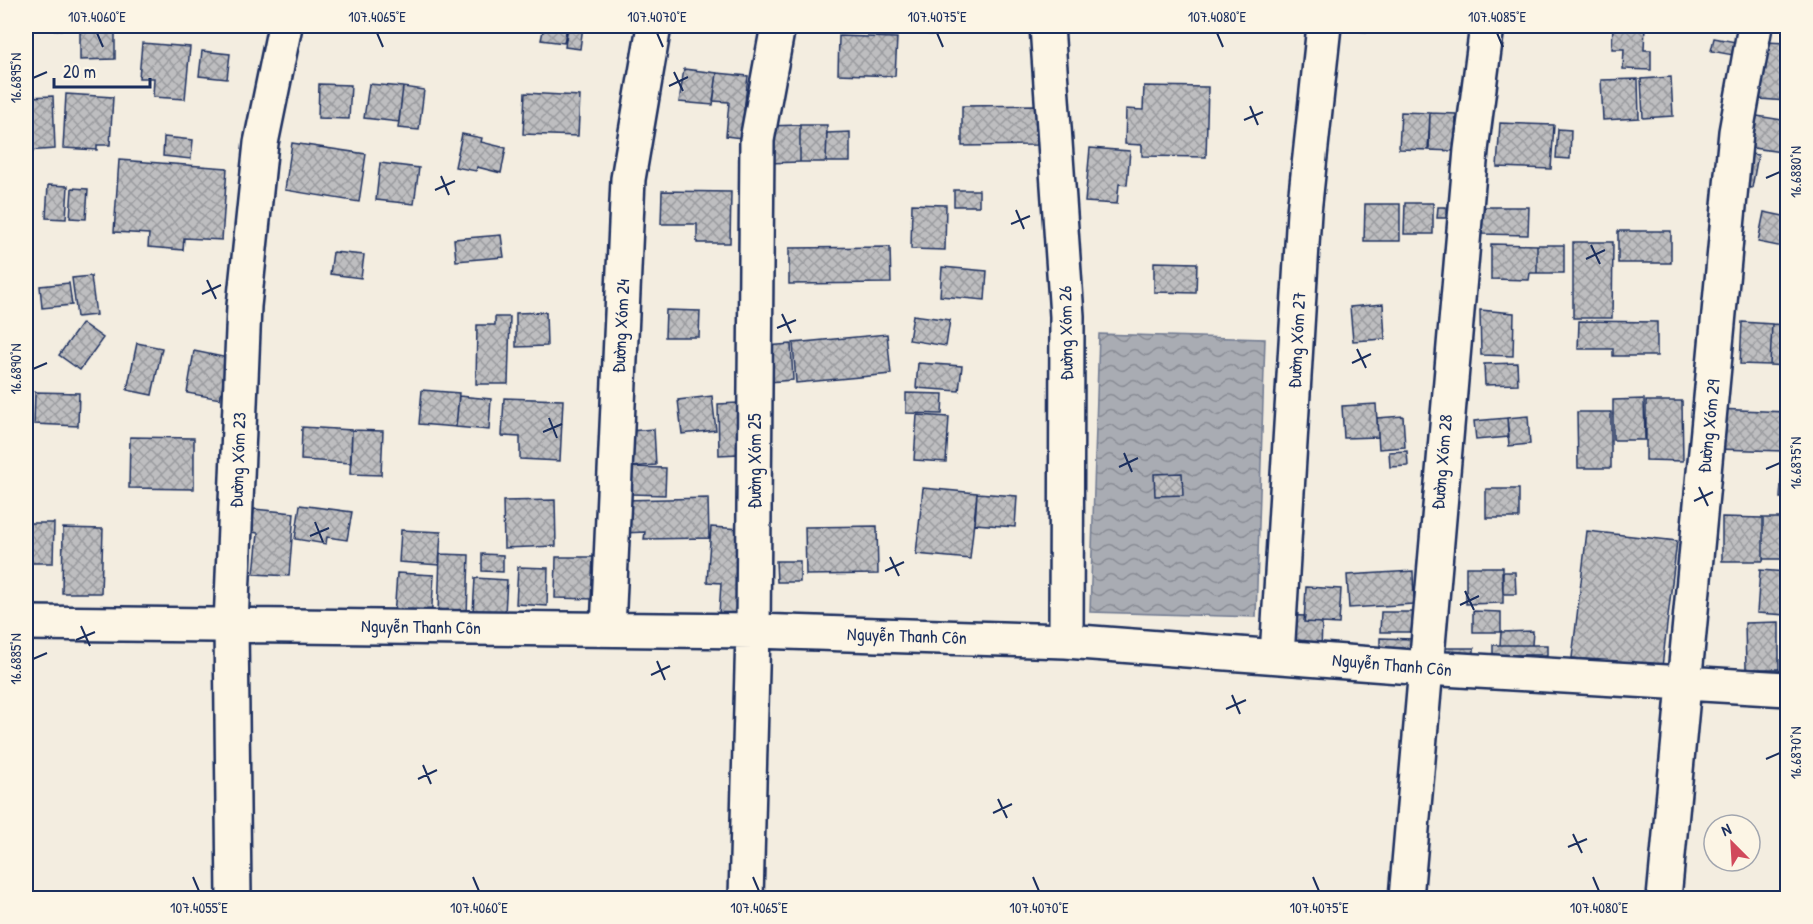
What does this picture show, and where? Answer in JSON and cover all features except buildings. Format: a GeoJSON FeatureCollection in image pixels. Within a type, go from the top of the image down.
{"type":"FeatureCollection","features":[{"type":"Feature","properties":{"kind":"street","name":"Đường Xóm 23"},"geometry":{"type":"LineString","coordinates":[[234,898],[231,625],[244,306],[261,143],[285,26]]}},
{"type":"Feature","properties":{"kind":"street","name":"Đường Xóm 24"},"geometry":{"type":"LineString","coordinates":[[608,629],[628,179],[654,26]]}},
{"type":"Feature","properties":{"kind":"street","name":"Đường Xóm 25"},"geometry":{"type":"LineString","coordinates":[[746,898],[753,631],[757,140],[778,26]]}},
{"type":"Feature","properties":{"kind":"street","name":"Đường Xóm 26"},"geometry":{"type":"LineString","coordinates":[[1047,26],[1067,316],[1066,641]]}},
{"type":"Feature","properties":{"kind":"street","name":"Đường Xóm 27"},"geometry":{"type":"LineString","coordinates":[[1277,656],[1304,212],[1324,26]]}},
{"type":"Feature","properties":{"kind":"street","name":"Đường Xóm 28"},"geometry":{"type":"LineString","coordinates":[[1406,898],[1471,150],[1487,26]]}},
{"type":"Feature","properties":{"kind":"street","name":"Đường Xóm 29"},"geometry":{"type":"LineString","coordinates":[[1664,898],[1736,132],[1755,26]]}},
{"type":"Feature","properties":{"kind":"street","name":"Nguyễn Thanh Côn"},"geometry":{"type":"LineString","coordinates":[[26,623],[753,631],[1066,641],[1426,668],[1683,685],[1788,689]]}},
{"type":"Feature","properties":{"kind":"water"},"geometry":{"type":"Polygon","coordinates":[[[1099,334],[1265,339],[1256,617],[1090,612],[1099,334]]]}}]}
